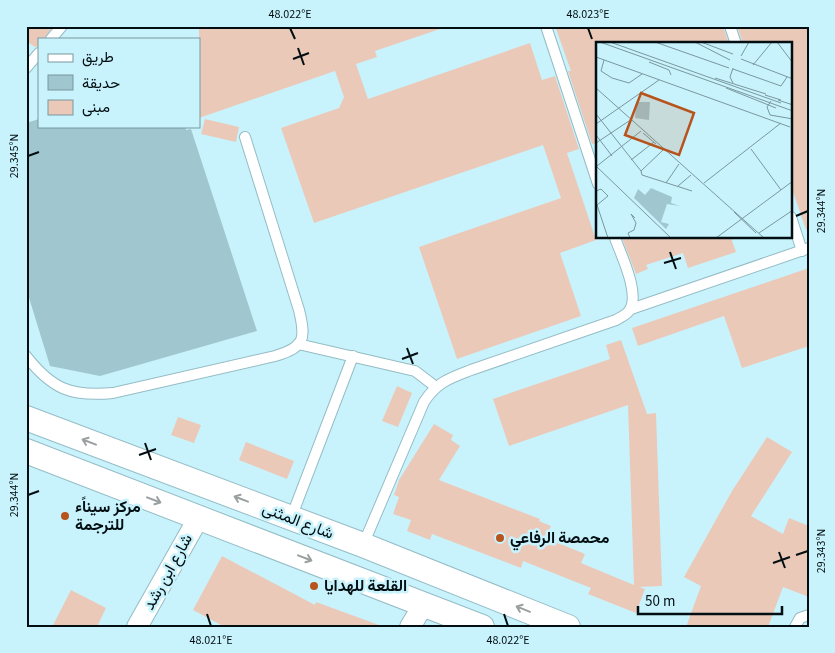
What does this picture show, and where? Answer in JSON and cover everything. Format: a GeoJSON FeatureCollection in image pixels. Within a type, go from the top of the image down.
{"type":"FeatureCollection","features":[{"type":"Feature","properties":{"kind":"street","name":"شارع المثنى"},"geometry":{"type":"LineString","coordinates":[[26,418],[363,545],[568,627]]}},
{"type":"Feature","properties":{"kind":"street","name":"شارع المثنى"},"geometry":{"type":"LineString","coordinates":[[26,451],[482,627]]}},
{"type":"Feature","properties":{"kind":"street","name":"شارع ابن رشد"},"geometry":{"type":"LineString","coordinates":[[137,627],[199,517]]}},
{"type":"Feature","properties":{"kind":"street"},"geometry":{"type":"LineString","coordinates":[[410,627],[424,604]]}},
{"type":"Feature","properties":{"kind":"lane"},"geometry":{"type":"LineString","coordinates":[[52,38],[62,26]]}},
{"type":"Feature","properties":{"kind":"lane"},"geometry":{"type":"LineString","coordinates":[[546,26],[596,178]]}},
{"type":"Feature","properties":{"kind":"lane"},"geometry":{"type":"LineString","coordinates":[[730,26],[735,42]]}},
{"type":"Feature","properties":{"kind":"lane"},"geometry":{"type":"LineString","coordinates":[[26,68],[38,54]]}},
{"type":"Feature","properties":{"kind":"lane"},"geometry":{"type":"LineString","coordinates":[[26,356],[37,370],[50,381],[64,389],[95,395],[113,393],[275,356],[289,351],[298,344],[304,335],[299,310],[244,137]]}},
{"type":"Feature","properties":{"kind":"lane"},"geometry":{"type":"LineString","coordinates":[[363,545],[424,402],[436,387],[471,370],[616,320],[631,309],[805,250],[792,219]]}},
{"type":"Feature","properties":{"kind":"lane"},"geometry":{"type":"LineString","coordinates":[[615,239],[633,290],[631,309]]}},
{"type":"Feature","properties":{"kind":"lane"},"geometry":{"type":"LineString","coordinates":[[298,344],[415,371],[436,387]]}},
{"type":"Feature","properties":{"kind":"lane"},"geometry":{"type":"LineString","coordinates":[[291,518],[353,356]]}},
{"type":"Feature","properties":{"kind":"lane"},"geometry":{"type":"LineString","coordinates":[[795,627],[800,618],[809,615]]}},
{"type":"Feature","properties":{"kind":"green space"},"geometry":{"type":"Polygon","coordinates":[[[38,119],[38,128],[191,129],[257,331],[100,376],[50,366],[26,288],[26,123],[38,119]]]}},
{"type":"Feature","properties":{"kind":"building"},"geometry":{"type":"Polygon","coordinates":[[[26,26],[53,26],[45,38],[38,38],[38,46],[35,47],[26,41],[26,26]]]}},
{"type":"Feature","properties":{"kind":"building"},"geometry":{"type":"Polygon","coordinates":[[[199,26],[439,26],[440,29],[375,51],[377,57],[356,64],[368,99],[530,43],[542,80],[555,76],[579,149],[567,153],[596,240],[560,253],[581,316],[457,359],[419,247],[561,198],[543,145],[314,223],[281,128],[339,108],[344,97],[335,71],[200,118],[199,26]]]}},
{"type":"Feature","properties":{"kind":"building"},"geometry":{"type":"Polygon","coordinates":[[[555,26],[723,26],[728,42],[596,42],[596,143],[592,144],[568,71],[571,71],[555,26]]]}},
{"type":"Feature","properties":{"kind":"building"},"geometry":{"type":"Polygon","coordinates":[[[737,26],[809,26],[809,229],[806,230],[792,189],[792,42],[742,42],[737,26]]]}},
{"type":"Feature","properties":{"kind":"building"},"geometry":{"type":"Polygon","coordinates":[[[205,119],[239,127],[236,142],[201,134],[205,119]]]}},
{"type":"Feature","properties":{"kind":"building"},"geometry":{"type":"Polygon","coordinates":[[[622,239],[731,239],[736,252],[688,268],[683,253],[646,265],[648,269],[636,274],[622,239]]]}},
{"type":"Feature","properties":{"kind":"building"},"geometry":{"type":"Polygon","coordinates":[[[809,268],[809,346],[742,368],[724,316],[638,346],[632,328],[809,268]]]}},
{"type":"Feature","properties":{"kind":"building"},"geometry":{"type":"Polygon","coordinates":[[[621,340],[647,414],[656,413],[662,586],[639,587],[645,589],[636,613],[588,594],[591,588],[523,561],[521,568],[432,534],[430,540],[407,531],[411,520],[393,514],[399,497],[394,495],[399,480],[434,424],[453,435],[451,440],[460,446],[439,480],[540,519],[539,521],[551,526],[546,538],[585,554],[581,563],[634,585],[628,405],[509,446],[493,399],[610,359],[606,345],[621,340]]]}},
{"type":"Feature","properties":{"kind":"building"},"geometry":{"type":"Polygon","coordinates":[[[397,386],[412,393],[398,427],[382,421],[397,386]]]}},
{"type":"Feature","properties":{"kind":"building"},"geometry":{"type":"Polygon","coordinates":[[[178,417],[201,425],[194,443],[171,435],[178,417]]]}},
{"type":"Feature","properties":{"kind":"building"},"geometry":{"type":"Polygon","coordinates":[[[767,437],[792,452],[751,516],[783,534],[789,518],[809,526],[809,597],[783,587],[768,627],[686,627],[701,586],[684,577],[732,491],[767,437]]]}},
{"type":"Feature","properties":{"kind":"building"},"geometry":{"type":"Polygon","coordinates":[[[246,442],[294,461],[287,479],[239,460],[246,442]]]}},
{"type":"Feature","properties":{"kind":"building"},"geometry":{"type":"Polygon","coordinates":[[[222,556],[315,605],[316,602],[379,625],[379,627],[225,627],[193,610],[222,556]]]}},
{"type":"Feature","properties":{"kind":"building"},"geometry":{"type":"Polygon","coordinates":[[[71,590],[106,608],[97,627],[52,627],[71,590]]]}},
{"type":"Feature","properties":{"kind":"place","name":"مركز سيناًء للترجمة"},"geometry":{"type":"Point","coordinates":[65,516]}},
{"type":"Feature","properties":{"kind":"place","name":"محمصة الرفاعي"},"geometry":{"type":"Point","coordinates":[500,538]}},
{"type":"Feature","properties":{"kind":"place","name":"القلعة للهدايا"},"geometry":{"type":"Point","coordinates":[314,586]}}]}
